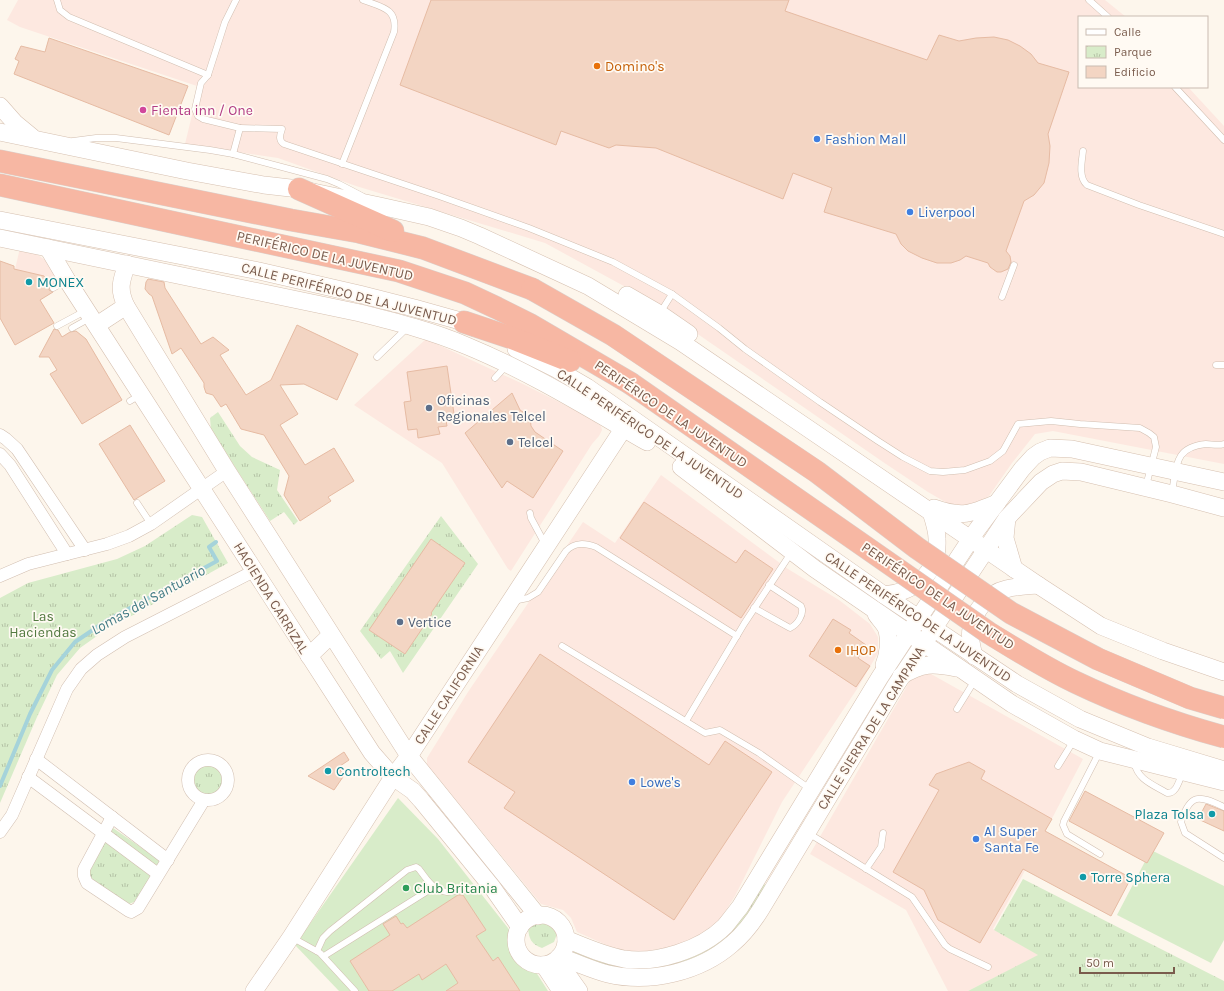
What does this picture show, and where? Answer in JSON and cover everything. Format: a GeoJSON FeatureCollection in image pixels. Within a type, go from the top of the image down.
{"type":"FeatureCollection","features":[{"type":"Feature","properties":{"kind":"highway","name":"PERIFÉRICO DE LA JUVENTUD"},"geometry":{"type":"LineString","coordinates":[[0,161],[291,220],[359,232],[423,248],[532,289],[613,335],[811,468],[917,548],[1011,613],[1098,660],[1190,698],[1224,708]]}},
{"type":"Feature","properties":{"kind":"highway","name":"PERIFÉRICO DE LA JUVENTUD"},"geometry":{"type":"LineString","coordinates":[[0,185],[399,271],[465,293],[529,324],[626,381],[990,633],[1027,656],[1074,682],[1121,703],[1182,726],[1224,737]]}},
{"type":"Feature","properties":{"kind":"highway"},"geometry":{"type":"LineString","coordinates":[[299,189],[400,234],[423,248]]}},
{"type":"Feature","properties":{"kind":"highway"},"geometry":{"type":"LineString","coordinates":[[464,322],[512,338],[598,372],[626,381]]}},
{"type":"Feature","properties":{"kind":"street"},"geometry":{"type":"LineString","coordinates":[[0,106],[15,123],[34,138]]}},
{"type":"Feature","properties":{"kind":"street"},"geometry":{"type":"LineString","coordinates":[[0,132],[187,171],[264,185],[299,189],[380,206],[429,217],[480,236],[588,286],[681,342],[1014,569],[1101,626],[1163,651],[1224,672]]}},
{"type":"Feature","properties":{"kind":"street","name":"CALLE PERIFÉRICO DE LA JUVENTUD"},"geometry":{"type":"LineString","coordinates":[[4,223],[266,273],[414,308],[464,322],[556,369],[587,387],[627,424],[919,618],[981,661],[1018,684],[1080,719],[1148,747],[1224,770]]}},
{"type":"Feature","properties":{"kind":"street"},"geometry":{"type":"LineString","coordinates":[[480,236],[525,245],[554,257],[660,314],[834,434],[861,464]]}},
{"type":"Feature","properties":{"kind":"street"},"geometry":{"type":"LineString","coordinates":[[0,238],[360,313],[410,326],[466,345],[507,364],[525,377],[627,424],[647,442],[792,553],[1012,704],[1100,752],[1224,782]]}},
{"type":"Feature","properties":{"kind":"street","name":"HACIENDA CARRIZAL"},"geometry":{"type":"LineString","coordinates":[[48,248],[60,284],[91,318],[136,397],[202,488],[372,753],[393,777],[413,791],[421,800],[492,887],[520,927]]}},
{"type":"Feature","properties":{"kind":"street"},"geometry":{"type":"LineString","coordinates":[[127,264],[121,283],[120,292],[126,306],[227,471],[409,756],[538,916]]}},
{"type":"Feature","properties":{"kind":"street"},"geometry":{"type":"LineString","coordinates":[[91,318],[126,306]]}},
{"type":"Feature","properties":{"kind":"street","name":"CALLE CALIFORNIA"},"geometry":{"type":"LineString","coordinates":[[254,991],[291,937],[393,777],[409,756],[627,424]]}},
{"type":"Feature","properties":{"kind":"street"},"geometry":{"type":"LineString","coordinates":[[0,435],[17,449],[85,550]]}},
{"type":"Feature","properties":{"kind":"street","name":"CALLE SIERRA DE LA CAMPANA"},"geometry":{"type":"LineString","coordinates":[[553,961],[603,973],[634,978],[655,977],[696,966],[732,945],[752,923],[778,881],[799,828],[811,790],[880,676],[971,539],[1033,457],[1040,452],[1050,448],[1072,449],[1224,482]]}},
{"type":"Feature","properties":{"kind":"street"},"geometry":{"type":"LineString","coordinates":[[0,454],[10,465],[67,554]]}},
{"type":"Feature","properties":{"kind":"street"},"geometry":{"type":"LineString","coordinates":[[0,576],[28,564],[107,544],[129,536],[151,524],[227,471]]}},
{"type":"Feature","properties":{"kind":"street","name":"CALLE SIERRA DE LA CAMPANA"},"geometry":{"type":"LineString","coordinates":[[566,939],[600,953],[625,959],[651,960],[680,953],[702,944],[724,927],[740,907],[761,873],[799,828],[868,730],[901,676],[1007,518],[1041,482],[1053,474],[1062,471],[1081,472],[1224,508]]}},
{"type":"Feature","properties":{"kind":"street"},"geometry":{"type":"LineString","coordinates":[[912,499],[942,511],[957,515],[975,512],[997,503]]}},
{"type":"Feature","properties":{"kind":"street"},"geometry":{"type":"LineString","coordinates":[[884,595],[897,594],[908,590],[919,583],[928,574],[934,563],[938,538],[932,512]]}},
{"type":"Feature","properties":{"kind":"street"},"geometry":{"type":"LineString","coordinates":[[1007,518],[1005,538],[1014,569]]}},
{"type":"Feature","properties":{"kind":"street"},"geometry":{"type":"LineString","coordinates":[[0,832],[12,814],[67,689],[81,668],[97,655],[125,637],[254,571]]}},
{"type":"Feature","properties":{"kind":"street"},"geometry":{"type":"LineString","coordinates":[[1012,704],[981,661],[971,643],[971,629],[975,616],[982,604],[993,595],[1005,589],[1038,585]]}},
{"type":"Feature","properties":{"kind":"street"},"geometry":{"type":"LineString","coordinates":[[872,608],[887,630],[887,658],[880,676]]}},
{"type":"Feature","properties":{"kind":"street"},"geometry":{"type":"LineString","coordinates":[[309,656],[331,635]]}},
{"type":"Feature","properties":{"kind":"street"},"geometry":{"type":"LineString","coordinates":[[901,676],[914,668],[929,664],[938,664],[961,669]]}},
{"type":"Feature","properties":{"kind":"street"},"geometry":{"type":"LineString","coordinates":[[1035,717],[1080,719]]}},
{"type":"Feature","properties":{"kind":"street"},"geometry":{"type":"LineString","coordinates":[[853,722],[868,730]]}},
{"type":"Feature","properties":{"kind":"street"},"geometry":{"type":"LineString","coordinates":[[36,760],[168,860]]}},
{"type":"Feature","properties":{"kind":"street"},"geometry":{"type":"LineString","coordinates":[[28,777],[158,874]]}},
{"type":"Feature","properties":{"kind":"street"},"geometry":{"type":"LineString","coordinates":[[112,817],[84,869],[84,876],[87,883],[131,912],[138,908],[204,800]]}},
{"type":"Feature","properties":{"kind":"street"},"geometry":{"type":"LineString","coordinates":[[761,873],[778,881]]}},
{"type":"Feature","properties":{"kind":"street"},"geometry":{"type":"LineString","coordinates":[[538,916],[546,916],[554,919],[560,924],[566,939],[565,946],[553,961],[536,965],[529,962],[520,953],[516,942],[520,927],[531,918],[538,916]]}},
{"type":"Feature","properties":{"kind":"street"},"geometry":{"type":"LineString","coordinates":[[553,961],[561,991]]}},
{"type":"Feature","properties":{"kind":"street"},"geometry":{"type":"LineString","coordinates":[[553,961],[579,991]]}},
{"type":"Feature","properties":{"kind":"street"},"geometry":{"type":"LineString","coordinates":[[588,991],[592,979],[603,973]]}},
{"type":"Feature","properties":{"kind":"lane"},"geometry":{"type":"LineString","coordinates":[[58,0],[60,10],[69,17],[208,75]]}},
{"type":"Feature","properties":{"kind":"lane"},"geometry":{"type":"LineString","coordinates":[[236,0],[225,22],[208,75],[201,83],[195,109],[195,113],[200,118],[240,128],[282,129],[280,138],[281,142],[284,144],[417,188],[529,228],[614,262],[672,294],[745,349],[820,402],[903,457],[930,471],[943,472],[965,470],[990,460],[1003,451],[1018,424],[1051,421],[1140,428],[1154,437],[1156,447],[1146,488]]}},
{"type":"Feature","properties":{"kind":"lane"},"geometry":{"type":"LineString","coordinates":[[342,164],[394,32],[395,26],[393,16],[386,8],[363,0]]}},
{"type":"Feature","properties":{"kind":"lane"},"geometry":{"type":"LineString","coordinates":[[1089,0],[1107,16]]}},
{"type":"Feature","properties":{"kind":"lane"},"geometry":{"type":"LineString","coordinates":[[1176,88],[1224,140]]}},
{"type":"Feature","properties":{"kind":"lane"},"geometry":{"type":"LineString","coordinates":[[233,154],[240,128]]}},
{"type":"Feature","properties":{"kind":"lane"},"geometry":{"type":"LineString","coordinates":[[58,143],[96,138],[116,138],[233,154],[327,179],[380,206]]}},
{"type":"Feature","properties":{"kind":"lane"},"geometry":{"type":"LineString","coordinates":[[1083,151],[1082,179],[1087,185],[1139,205],[1224,234]]}},
{"type":"Feature","properties":{"kind":"lane"},"geometry":{"type":"LineString","coordinates":[[1002,297],[1014,265]]}},
{"type":"Feature","properties":{"kind":"lane"},"geometry":{"type":"LineString","coordinates":[[660,314],[672,294]]}},
{"type":"Feature","properties":{"kind":"lane"},"geometry":{"type":"LineString","coordinates":[[57,326],[91,318]]}},
{"type":"Feature","properties":{"kind":"lane"},"geometry":{"type":"LineString","coordinates":[[72,328],[91,318]]}},
{"type":"Feature","properties":{"kind":"lane"},"geometry":{"type":"LineString","coordinates":[[377,357],[410,326]]}},
{"type":"Feature","properties":{"kind":"lane"},"geometry":{"type":"LineString","coordinates":[[495,378],[507,364]]}},
{"type":"Feature","properties":{"kind":"lane"},"geometry":{"type":"LineString","coordinates":[[1216,365],[1224,364]]}},
{"type":"Feature","properties":{"kind":"lane"},"geometry":{"type":"LineString","coordinates":[[1172,494],[1179,457],[1184,450],[1190,446],[1214,443],[1221,445],[1224,444]]}},
{"type":"Feature","properties":{"kind":"lane"},"geometry":{"type":"LineString","coordinates":[[137,503],[151,524]]}},
{"type":"Feature","properties":{"kind":"lane"},"geometry":{"type":"LineString","coordinates":[[530,513],[531,518],[547,547]]}},
{"type":"Feature","properties":{"kind":"lane"},"geometry":{"type":"LineString","coordinates":[[511,602],[523,600],[533,596],[538,592],[566,551],[576,544],[588,544],[596,547],[737,636]]}},
{"type":"Feature","properties":{"kind":"lane"},"geometry":{"type":"LineString","coordinates":[[686,721],[754,608],[792,553]]}},
{"type":"Feature","properties":{"kind":"lane"},"geometry":{"type":"LineString","coordinates":[[754,608],[788,628],[795,626],[802,614],[803,609],[801,606],[769,585]]}},
{"type":"Feature","properties":{"kind":"lane"},"geometry":{"type":"LineString","coordinates":[[562,646],[705,733],[720,730],[759,753],[811,790]]}},
{"type":"Feature","properties":{"kind":"lane"},"geometry":{"type":"LineString","coordinates":[[957,709],[976,679]]}},
{"type":"Feature","properties":{"kind":"lane"},"geometry":{"type":"LineString","coordinates":[[1058,766],[1074,739]]}},
{"type":"Feature","properties":{"kind":"lane"},"geometry":{"type":"LineString","coordinates":[[1100,752],[1063,825],[1067,834],[1100,854]]}},
{"type":"Feature","properties":{"kind":"lane"},"geometry":{"type":"LineString","coordinates":[[1134,760],[1136,770],[1142,778],[1167,793],[1174,791],[1183,772]]}},
{"type":"Feature","properties":{"kind":"lane"},"geometry":{"type":"LineString","coordinates":[[1224,807],[1205,799],[1194,800],[1186,808],[1181,822],[1185,832],[1224,858]]}},
{"type":"Feature","properties":{"kind":"lane"},"geometry":{"type":"LineString","coordinates":[[799,828],[912,897],[945,945],[950,949],[988,967]]}},
{"type":"Feature","properties":{"kind":"lane"},"geometry":{"type":"LineString","coordinates":[[866,869],[881,846],[883,833]]}},
{"type":"Feature","properties":{"kind":"lane"},"geometry":{"type":"LineString","coordinates":[[317,951],[323,938],[330,931],[407,870],[416,867],[434,888],[447,892],[492,887]]}},
{"type":"Feature","properties":{"kind":"lane"},"geometry":{"type":"LineString","coordinates":[[324,956],[434,888]]}},
{"type":"Feature","properties":{"kind":"lane"},"geometry":{"type":"LineString","coordinates":[[291,937],[324,956],[355,991]]}},
{"type":"Feature","properties":{"kind":"shaded area","name":"Fashion Mall"},"geometry":{"type":"Polygon","coordinates":[[[18,0],[1105,0],[1125,16],[1078,16],[1078,88],[1189,88],[1224,126],[1224,464],[1053,431],[1035,434],[989,496],[969,507],[947,503],[883,462],[644,297],[545,243],[356,186],[278,158],[185,144],[197,86],[20,27],[7,20],[18,0]]]}},
{"type":"Feature","properties":{"kind":"shaded area"},"geometry":{"type":"Polygon","coordinates":[[[20,248],[38,255],[49,263],[62,287],[3,321],[20,248]]]}},
{"type":"Feature","properties":{"kind":"shaded area"},"geometry":{"type":"Polygon","coordinates":[[[426,339],[521,383],[585,415],[601,426],[602,430],[599,436],[592,444],[511,571],[508,569],[442,463],[354,405],[426,339]]]}},
{"type":"Feature","properties":{"kind":"shaded area"},"geometry":{"type":"Polygon","coordinates":[[[661,475],[788,569],[839,600],[870,624],[878,637],[878,653],[857,689],[782,802],[735,896],[719,921],[699,935],[675,946],[647,951],[628,951],[611,947],[577,932],[571,918],[563,910],[541,904],[427,765],[427,758],[468,692],[583,522],[615,543],[661,475]]]}},
{"type":"Feature","properties":{"kind":"shaded area"},"geometry":{"type":"Polygon","coordinates":[[[924,673],[931,674],[1083,759],[993,929],[1039,955],[968,991],[948,991],[906,910],[810,854],[911,679],[924,673]]]}},
{"type":"Feature","properties":{"kind":"green space"},"geometry":{"type":"Polygon","coordinates":[[[218,412],[240,446],[252,457],[280,470],[277,490],[298,521],[294,525],[284,512],[270,521],[211,430],[210,418],[218,412]]]}},
{"type":"Feature","properties":{"kind":"green space","name":"Las Haciendas"},"geometry":{"type":"Polygon","coordinates":[[[192,515],[202,517],[228,563],[104,631],[80,648],[57,675],[0,803],[0,598],[28,583],[117,559],[145,546],[192,515]]]}},
{"type":"Feature","properties":{"kind":"green space"},"geometry":{"type":"Polygon","coordinates":[[[441,516],[478,564],[403,673],[390,651],[381,659],[360,631],[441,516]]]}},
{"type":"Feature","properties":{"kind":"green space"},"geometry":{"type":"Polygon","coordinates":[[[207,761],[219,765],[226,779],[218,795],[204,798],[196,795],[189,780],[194,767],[207,761]]]}},
{"type":"Feature","properties":{"kind":"green space","name":"Club Britania"},"geometry":{"type":"Polygon","coordinates":[[[398,798],[438,839],[508,928],[548,991],[339,991],[295,945],[398,798]]]}},
{"type":"Feature","properties":{"kind":"green space"},"geometry":{"type":"Polygon","coordinates":[[[113,828],[162,862],[134,902],[129,904],[89,878],[88,873],[113,828]]]}},
{"type":"Feature","properties":{"kind":"green space"},"geometry":{"type":"Polygon","coordinates":[[[1151,850],[1224,886],[1224,940],[1211,963],[1117,915],[1151,850]]]}},
{"type":"Feature","properties":{"kind":"green space"},"geometry":{"type":"Polygon","coordinates":[[[1023,879],[1224,981],[1224,991],[968,991],[1038,955],[994,930],[1023,879]]]}},
{"type":"Feature","properties":{"kind":"green space"},"geometry":{"type":"Polygon","coordinates":[[[763,884],[770,886],[730,940],[687,965],[632,972],[576,957],[573,952],[576,949],[692,955],[763,884]]]}},
{"type":"Feature","properties":{"kind":"green space"},"geometry":{"type":"Polygon","coordinates":[[[543,918],[554,924],[557,934],[554,942],[542,948],[535,945],[531,941],[528,928],[534,922],[543,918]]]}},
{"type":"Feature","properties":{"kind":"building","name":"Fashion Mall"},"geometry":{"type":"Polygon","coordinates":[[[431,0],[789,0],[785,11],[927,60],[939,35],[959,41],[994,37],[1008,40],[1020,46],[1031,54],[1038,63],[1069,72],[1048,134],[1050,146],[1049,163],[1044,183],[1034,195],[1024,201],[1006,251],[1010,256],[1011,262],[1008,269],[997,272],[990,267],[988,263],[966,256],[951,263],[937,263],[922,258],[908,251],[901,244],[896,234],[824,212],[832,188],[793,173],[783,199],[656,148],[616,145],[609,148],[561,131],[556,145],[400,85],[431,0]]]}},
{"type":"Feature","properties":{"kind":"building","name":"Fienta inn / One"},"geometry":{"type":"Polygon","coordinates":[[[49,38],[188,86],[169,135],[14,74],[19,61],[15,59],[21,46],[45,52],[49,38]]]}},
{"type":"Feature","properties":{"kind":"building"},"geometry":{"type":"Polygon","coordinates":[[[0,261],[14,266],[14,269],[44,276],[50,285],[49,290],[53,292],[40,300],[54,323],[15,345],[0,318],[0,261]]]}},
{"type":"Feature","properties":{"kind":"building"},"geometry":{"type":"Polygon","coordinates":[[[148,279],[164,282],[165,288],[201,344],[213,337],[229,350],[220,355],[246,395],[271,380],[297,325],[358,354],[337,400],[304,384],[280,385],[298,414],[280,425],[305,465],[334,448],[354,481],[328,497],[331,501],[300,521],[284,495],[289,476],[264,435],[241,429],[226,404],[221,407],[213,395],[206,393],[204,383],[181,348],[172,354],[152,296],[145,289],[148,279]]]}},
{"type":"Feature","properties":{"kind":"building"},"geometry":{"type":"Polygon","coordinates":[[[54,329],[58,330],[62,337],[70,332],[76,331],[86,339],[122,400],[82,424],[50,374],[57,370],[49,357],[39,357],[54,329]]]}},
{"type":"Feature","properties":{"kind":"building","name":"Oficinas Regionales Telcel"},"geometry":{"type":"Polygon","coordinates":[[[447,366],[454,414],[445,415],[447,426],[438,427],[440,434],[418,438],[417,429],[408,430],[404,402],[411,401],[407,372],[447,366]]]}},
{"type":"Feature","properties":{"kind":"building","name":"Telcel"},"geometry":{"type":"Polygon","coordinates":[[[512,393],[520,410],[530,417],[531,426],[535,432],[563,451],[533,498],[507,481],[502,488],[465,433],[512,393]]]}},
{"type":"Feature","properties":{"kind":"building"},"geometry":{"type":"Polygon","coordinates":[[[130,425],[165,481],[134,500],[99,444],[130,425]]]}},
{"type":"Feature","properties":{"kind":"building"},"geometry":{"type":"Polygon","coordinates":[[[644,502],[736,563],[745,550],[773,569],[741,618],[620,538],[644,502]]]}},
{"type":"Feature","properties":{"kind":"building"},"geometry":{"type":"Polygon","coordinates":[[[431,539],[465,563],[405,654],[369,630],[431,539]]]}},
{"type":"Feature","properties":{"kind":"building","name":"IHOP"},"geometry":{"type":"Polygon","coordinates":[[[833,619],[851,630],[849,633],[866,645],[858,658],[870,666],[856,687],[809,656],[833,619]]]}},
{"type":"Feature","properties":{"kind":"building","name":"Lowe's"},"geometry":{"type":"Polygon","coordinates":[[[540,654],[709,765],[725,741],[772,772],[674,920],[504,808],[515,792],[468,762],[540,654]]]}},
{"type":"Feature","properties":{"kind":"building","name":"Controltech"},"geometry":{"type":"Polygon","coordinates":[[[344,752],[349,760],[337,768],[345,774],[334,790],[308,776],[344,752]]]}},
{"type":"Feature","properties":{"kind":"building","name":"Al Super Santa Fe"},"geometry":{"type":"Polygon","coordinates":[[[969,762],[985,771],[981,779],[1052,819],[1045,831],[1131,878],[1111,916],[1023,869],[980,943],[938,920],[924,890],[893,872],[939,790],[929,785],[936,774],[969,762]]]}},
{"type":"Feature","properties":{"kind":"building"},"geometry":{"type":"Polygon","coordinates":[[[1085,791],[1164,833],[1147,863],[1069,821],[1085,791]]]}},
{"type":"Feature","properties":{"kind":"building","name":"Plaza Tolsa"},"geometry":{"type":"Polygon","coordinates":[[[1206,804],[1224,811],[1224,831],[1198,819],[1206,804]]]}},
{"type":"Feature","properties":{"kind":"building"},"geometry":{"type":"Polygon","coordinates":[[[458,895],[463,895],[486,930],[476,936],[493,961],[498,957],[520,991],[446,991],[458,983],[446,964],[422,980],[419,974],[392,991],[369,991],[350,961],[390,935],[383,924],[396,916],[401,924],[403,923],[407,928],[458,895]]]}},
{"type":"Feature","properties":{"kind":"waterway","name":"Lomas del Santuario"},"geometry":{"type":"LineString","coordinates":[[0,786],[30,714],[52,670],[75,642],[106,621],[217,561],[209,547],[216,542]]}},
{"type":"Feature","properties":{"kind":"place","name":"Domino's"},"geometry":{"type":"Point","coordinates":[597,66]}},
{"type":"Feature","properties":{"kind":"place","name":"Fienta inn / One"},"geometry":{"type":"Point","coordinates":[143,110]}},
{"type":"Feature","properties":{"kind":"place","name":"Fashion Mall"},"geometry":{"type":"Point","coordinates":[817,139]}},
{"type":"Feature","properties":{"kind":"place","name":"Liverpool"},"geometry":{"type":"Point","coordinates":[910,212]}},
{"type":"Feature","properties":{"kind":"place","name":"MONEX"},"geometry":{"type":"Point","coordinates":[29,282]}},
{"type":"Feature","properties":{"kind":"place","name":"Oficinas Regionales Telcel"},"geometry":{"type":"Point","coordinates":[429,408]}},
{"type":"Feature","properties":{"kind":"place","name":"Telcel"},"geometry":{"type":"Point","coordinates":[510,442]}},
{"type":"Feature","properties":{"kind":"place","name":"Vertice"},"geometry":{"type":"Point","coordinates":[400,622]}},
{"type":"Feature","properties":{"kind":"place","name":"IHOP"},"geometry":{"type":"Point","coordinates":[838,650]}},
{"type":"Feature","properties":{"kind":"place","name":"Controltech"},"geometry":{"type":"Point","coordinates":[328,771]}},
{"type":"Feature","properties":{"kind":"place","name":"Lowe's"},"geometry":{"type":"Point","coordinates":[632,782]}},
{"type":"Feature","properties":{"kind":"place","name":"Plaza Tolsa"},"geometry":{"type":"Point","coordinates":[1212,814]}},
{"type":"Feature","properties":{"kind":"place","name":"Al Super Santa Fe"},"geometry":{"type":"Point","coordinates":[976,839]}},
{"type":"Feature","properties":{"kind":"place","name":"Torre Sphera"},"geometry":{"type":"Point","coordinates":[1083,877]}},
{"type":"Feature","properties":{"kind":"place","name":"Club Britania"},"geometry":{"type":"Point","coordinates":[406,888]}}]}
